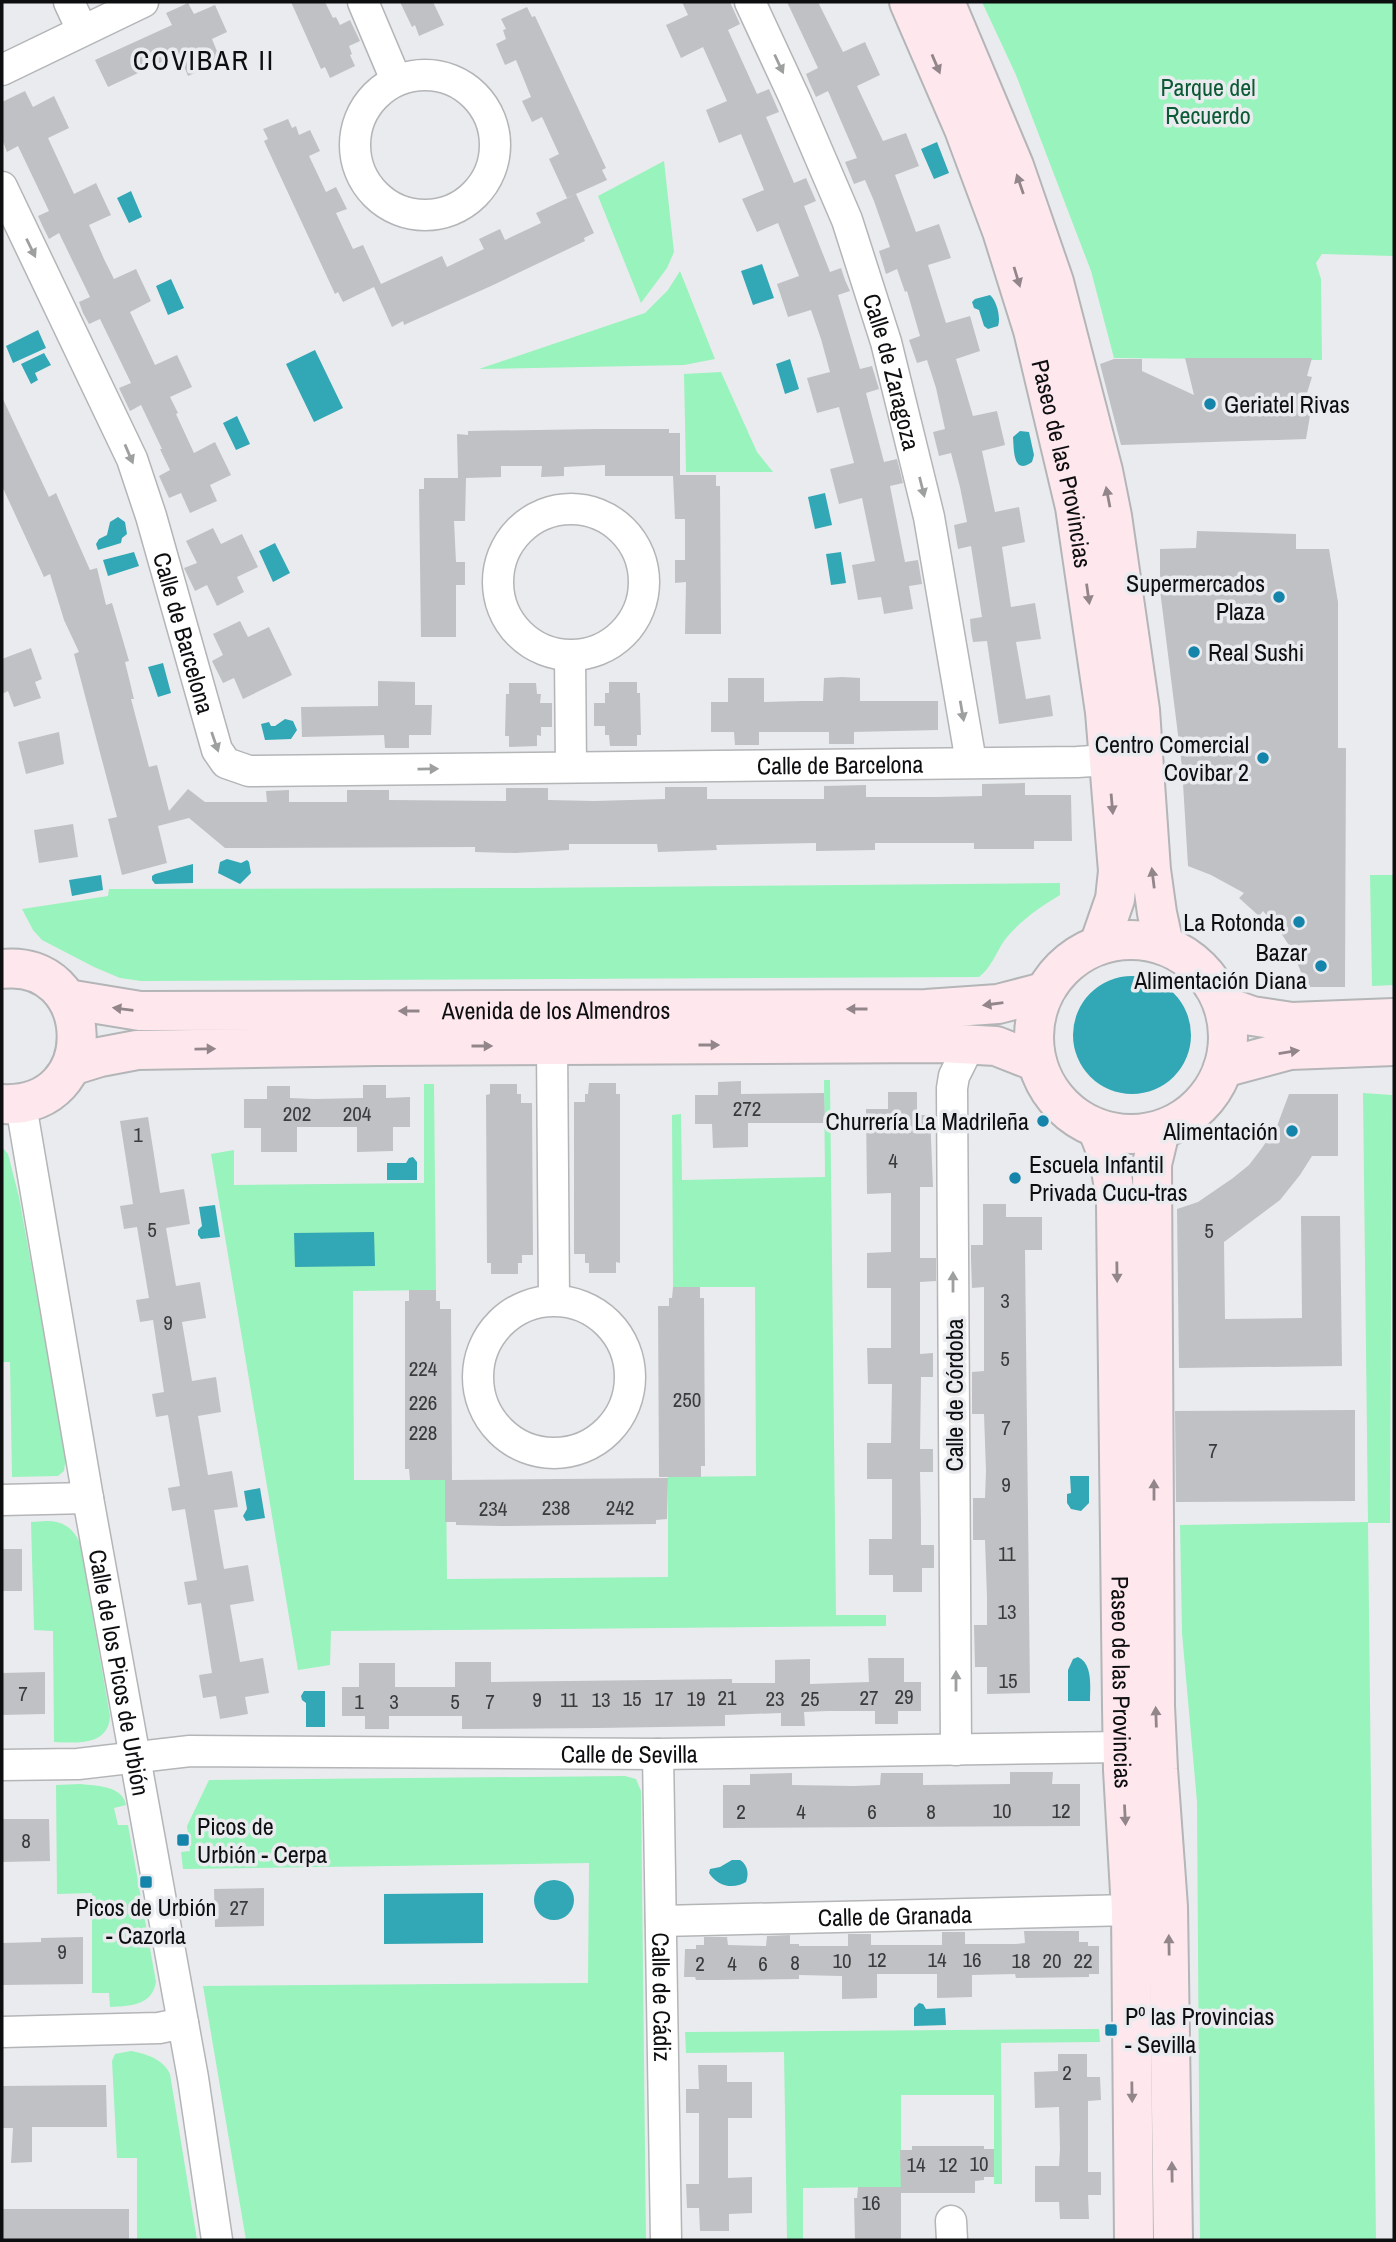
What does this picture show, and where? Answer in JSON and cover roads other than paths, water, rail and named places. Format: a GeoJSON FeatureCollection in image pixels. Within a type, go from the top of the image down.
{"type":"FeatureCollection","features":[{"type":"Feature","properties":{"kind":"street"},"geometry":{"type":"LineString","coordinates":[[69,2],[82,30]]}},
{"type":"Feature","properties":{"kind":"street"},"geometry":{"type":"LineString","coordinates":[[2,70],[143,2]]}},
{"type":"Feature","properties":{"kind":"street"},"geometry":{"type":"LineString","coordinates":[[363,2],[396,80]]}},
{"type":"Feature","properties":{"kind":"street","name":"Calle de Zaragoza"},"geometry":{"type":"LineString","coordinates":[[750,2],[847,220],[886,342],[929,517],[971,762]]}},
{"type":"Feature","properties":{"kind":"street","name":"Paseo de las Provincias"},"geometry":{"type":"LineString","coordinates":[[909,2],[964,129],[998,218],[1033,330],[1075,507],[1105,712],[1118,871],[1115,899],[1099,945]]}},
{"type":"Feature","properties":{"kind":"street","name":"Paseo de las Provincias"},"geometry":{"type":"LineString","coordinates":[[944,2],[1014,166],[1054,282],[1104,471],[1140,710],[1152,870],[1164,945]]}},
{"type":"Feature","properties":{"kind":"street"},"geometry":{"type":"LineString","coordinates":[[420,75],[444,77],[466,87],[482,103],[492,124],[496,147],[491,170],[480,190],[463,205],[441,214],[418,215],[396,209],[377,196],[363,178],[356,156],[356,133],[363,111],[377,93],[396,80],[420,75]]}},
{"type":"Feature","properties":{"kind":"street","name":"Calle de Barcelona"},"geometry":{"type":"LineString","coordinates":[[2,187],[132,459],[151,516],[217,750],[226,763],[249,771],[1109,760]]}},
{"type":"Feature","properties":{"kind":"street"},"geometry":{"type":"LineString","coordinates":[[561,508],[586,509],[608,517],[627,533],[640,554],[645,577],[642,602],[632,624],[615,641],[594,652],[570,656],[545,651],[524,639],[508,620],[499,598],[498,573],[505,550],[519,530],[538,515],[561,508]]}},
{"type":"Feature","properties":{"kind":"street"},"geometry":{"type":"LineString","coordinates":[[570,656],[570,767]]}},
{"type":"Feature","properties":{"kind":"street"},"geometry":{"type":"LineString","coordinates":[[1136,939],[1164,945],[1194,962],[1210,980],[1224,1006],[1229,1037],[1223,1068],[1210,1092],[1193,1113],[1160,1131],[1132,1135],[1112,1134],[1075,1118],[1048,1088],[1037,1062],[1034,1024],[1044,992],[1058,972],[1078,955],[1099,945],[1136,939]]}},
{"type":"Feature","properties":{"kind":"street"},"geometry":{"type":"LineString","coordinates":[[2,969],[28,971],[53,983],[67,999],[75,1019],[77,1042],[71,1066],[57,1086],[42,1097],[12,1104]]}},
{"type":"Feature","properties":{"kind":"street","name":"Avenida de los Almendros"},"geometry":{"type":"LineString","coordinates":[[67,999],[140,1011],[926,1009],[998,1004],[1044,992]]}},
{"type":"Feature","properties":{"kind":"street"},"geometry":{"type":"LineString","coordinates":[[1224,1006],[1252,1016],[1292,1022],[1394,1018]]}},
{"type":"Feature","properties":{"kind":"street","name":"Avenida de los Almendros"},"geometry":{"type":"LineString","coordinates":[[71,1066],[100,1057],[137,1051],[378,1046],[970,1044],[996,1046],[1037,1062]]}},
{"type":"Feature","properties":{"kind":"street","name":"Calle de Córdoba"},"geometry":{"type":"LineString","coordinates":[[956,1750],[952,1088],[954,1076],[970,1044]]}},
{"type":"Feature","properties":{"kind":"street","name":"Avenida de los Almendros"},"geometry":{"type":"LineString","coordinates":[[552,1046],[554,1300]]}},
{"type":"Feature","properties":{"kind":"street"},"geometry":{"type":"LineString","coordinates":[[1223,1068],[1290,1050],[1394,1046]]}},
{"type":"Feature","properties":{"kind":"street","name":"Calle de los Picos de Urbión"},"geometry":{"type":"LineString","coordinates":[[12,1104],[88,1498],[193,2078],[216,2240]]}},
{"type":"Feature","properties":{"kind":"street","name":"Paseo de las Provincias"},"geometry":{"type":"LineString","coordinates":[[1097,1129],[1112,1168],[1116,1203],[1123,1747],[1131,1910],[1134,2240]]}},
{"type":"Feature","properties":{"kind":"street","name":"Paseo de las Provincias"},"geometry":{"type":"LineString","coordinates":[[1160,1131],[1152,1164],[1155,1678],[1157,1769],[1168,1907],[1172,2240]]}},
{"type":"Feature","properties":{"kind":"street"},"geometry":{"type":"LineString","coordinates":[[554,1300],[576,1303],[596,1312],[615,1329],[626,1352],[631,1377],[626,1403],[613,1425],[594,1442],[571,1452],[545,1453],[520,1446],[499,1431],[485,1410],[478,1385],[480,1360],[489,1336],[507,1317],[529,1304],[554,1300]]}},
{"type":"Feature","properties":{"kind":"street"},"geometry":{"type":"LineString","coordinates":[[2,1500],[88,1498]]}},
{"type":"Feature","properties":{"kind":"street","name":"Calle de Sevilla"},"geometry":{"type":"LineString","coordinates":[[2,1765],[78,1764],[190,1751],[658,1754],[1123,1747]]}},
{"type":"Feature","properties":{"kind":"street","name":"Calle de Cádiz"},"geometry":{"type":"LineString","coordinates":[[658,1754],[666,2240]]}},
{"type":"Feature","properties":{"kind":"street","name":"Calle de Granada"},"geometry":{"type":"LineString","coordinates":[[661,1921],[1131,1910]]}},
{"type":"Feature","properties":{"kind":"street"},"geometry":{"type":"LineString","coordinates":[[2,2032],[159,2028],[183,2023]]}},
{"type":"Feature","properties":{"kind":"water"},"geometry":{"type":"Polygon","coordinates":[[[937,142],[949,173],[934,179],[921,149],[937,142]]]}},
{"type":"Feature","properties":{"kind":"water"},"geometry":{"type":"Polygon","coordinates":[[[131,191],[142,217],[129,223],[117,198],[131,191]]]}},
{"type":"Feature","properties":{"kind":"water"},"geometry":{"type":"Polygon","coordinates":[[[762,264],[774,298],[753,305],[741,271],[762,264]]]}},
{"type":"Feature","properties":{"kind":"water"},"geometry":{"type":"Polygon","coordinates":[[[171,279],[184,308],[168,315],[156,286],[171,279]]]}},
{"type":"Feature","properties":{"kind":"water"},"geometry":{"type":"Polygon","coordinates":[[[990,295],[999,314],[999,323],[998,326],[988,329],[972,302],[990,295]]]}},
{"type":"Feature","properties":{"kind":"water"},"geometry":{"type":"Polygon","coordinates":[[[38,330],[46,348],[13,363],[6,346],[38,330]]]}},
{"type":"Feature","properties":{"kind":"water"},"geometry":{"type":"Polygon","coordinates":[[[315,350],[343,408],[314,422],[286,364],[315,350]]]}},
{"type":"Feature","properties":{"kind":"water"},"geometry":{"type":"Polygon","coordinates":[[[44,353],[51,365],[35,373],[38,380],[31,384],[21,364],[44,353]]]}},
{"type":"Feature","properties":{"kind":"water"},"geometry":{"type":"Polygon","coordinates":[[[790,359],[799,389],[785,394],[776,364],[790,359]]]}},
{"type":"Feature","properties":{"kind":"water"},"geometry":{"type":"Polygon","coordinates":[[[237,416],[250,444],[236,450],[223,423],[237,416]]]}},
{"type":"Feature","properties":{"kind":"water"},"geometry":{"type":"Polygon","coordinates":[[[1020,431],[1029,432],[1034,455],[1032,462],[1021,466],[1014,454],[1013,437],[1020,431]]]}},
{"type":"Feature","properties":{"kind":"water"},"geometry":{"type":"Polygon","coordinates":[[[825,493],[832,525],[815,529],[808,497],[825,493]]]}},
{"type":"Feature","properties":{"kind":"water"},"geometry":{"type":"Polygon","coordinates":[[[118,517],[125,522],[127,534],[121,543],[98,550],[96,544],[99,539],[107,535],[110,522],[118,517]]]}},
{"type":"Feature","properties":{"kind":"water"},"geometry":{"type":"Polygon","coordinates":[[[275,543],[290,573],[273,582],[259,551],[275,543]]]}},
{"type":"Feature","properties":{"kind":"water"},"geometry":{"type":"Polygon","coordinates":[[[134,552],[139,566],[108,576],[103,560],[134,552]]]}},
{"type":"Feature","properties":{"kind":"water"},"geometry":{"type":"Polygon","coordinates":[[[841,552],[846,583],[831,585],[826,554],[841,552]]]}},
{"type":"Feature","properties":{"kind":"water"},"geometry":{"type":"Polygon","coordinates":[[[163,663],[171,693],[158,697],[148,667],[163,663]]]}},
{"type":"Feature","properties":{"kind":"water"},"geometry":{"type":"Polygon","coordinates":[[[285,719],[293,721],[297,730],[291,739],[265,740],[261,724],[269,722],[271,726],[275,726],[285,719]]]}},
{"type":"Feature","properties":{"kind":"water"},"geometry":{"type":"Polygon","coordinates":[[[227,859],[249,862],[251,873],[240,884],[218,873],[220,862],[227,859]]]}},
{"type":"Feature","properties":{"kind":"water"},"geometry":{"type":"Polygon","coordinates":[[[193,864],[193,883],[155,884],[152,880],[155,874],[193,864]]]}},
{"type":"Feature","properties":{"kind":"water"},"geometry":{"type":"Polygon","coordinates":[[[101,875],[103,890],[72,896],[69,880],[101,875]]]}},
{"type":"Feature","properties":{"kind":"water"},"geometry":{"type":"Polygon","coordinates":[[[1132,976],[1155,980],[1174,993],[1187,1012],[1191,1035],[1187,1058],[1174,1077],[1155,1090],[1132,1094],[1109,1090],[1090,1077],[1077,1058],[1073,1035],[1077,1012],[1090,993],[1109,980],[1132,976]]]}},
{"type":"Feature","properties":{"kind":"water"},"geometry":{"type":"Polygon","coordinates":[[[413,1157],[417,1162],[417,1180],[387,1180],[387,1163],[406,1163],[413,1157]]]}},
{"type":"Feature","properties":{"kind":"water"},"geometry":{"type":"Polygon","coordinates":[[[215,1205],[220,1237],[201,1239],[198,1235],[202,1226],[199,1207],[215,1205]]]}},
{"type":"Feature","properties":{"kind":"water"},"geometry":{"type":"Polygon","coordinates":[[[374,1232],[375,1266],[295,1267],[294,1233],[374,1232]]]}},
{"type":"Feature","properties":{"kind":"water"},"geometry":{"type":"Polygon","coordinates":[[[1070,1476],[1089,1476],[1089,1503],[1081,1511],[1071,1509],[1067,1503],[1067,1494],[1071,1493],[1070,1476]]]}},
{"type":"Feature","properties":{"kind":"water"},"geometry":{"type":"Polygon","coordinates":[[[260,1488],[265,1518],[246,1521],[243,1516],[247,1509],[244,1491],[260,1488]]]}},
{"type":"Feature","properties":{"kind":"water"},"geometry":{"type":"Polygon","coordinates":[[[1078,1657],[1083,1660],[1088,1670],[1090,1701],[1068,1701],[1068,1670],[1073,1659],[1078,1657]]]}},
{"type":"Feature","properties":{"kind":"water"},"geometry":{"type":"Polygon","coordinates":[[[304,1691],[325,1691],[325,1727],[306,1727],[306,1703],[301,1696],[304,1691]]]}},
{"type":"Feature","properties":{"kind":"water"},"geometry":{"type":"Polygon","coordinates":[[[732,1860],[740,1860],[745,1864],[748,1873],[746,1882],[736,1886],[726,1885],[716,1881],[709,1873],[710,1869],[732,1860]]]}},
{"type":"Feature","properties":{"kind":"water"},"geometry":{"type":"Polygon","coordinates":[[[554,1880],[568,1886],[574,1900],[568,1914],[554,1920],[540,1914],[534,1900],[540,1886],[554,1880]]]}},
{"type":"Feature","properties":{"kind":"water"},"geometry":{"type":"Polygon","coordinates":[[[483,1893],[483,1943],[384,1944],[384,1894],[483,1893]]]}},
{"type":"Feature","properties":{"kind":"water"},"geometry":{"type":"Polygon","coordinates":[[[919,2003],[926,2009],[945,2008],[946,2025],[914,2026],[914,2008],[919,2003]]]}},
{"type":"Feature","properties":{"kind":"place","name":"Geriatel Rivas"},"geometry":{"type":"Point","coordinates":[1210,404]}},
{"type":"Feature","properties":{"kind":"place","name":"Supermercados Plaza"},"geometry":{"type":"Point","coordinates":[1279,597]}},
{"type":"Feature","properties":{"kind":"place","name":"Real Sushi"},"geometry":{"type":"Point","coordinates":[1194,652]}},
{"type":"Feature","properties":{"kind":"place","name":"Centro Comercial Covibar 2"},"geometry":{"type":"Point","coordinates":[1263,758]}},
{"type":"Feature","properties":{"kind":"place","name":"La Rotonda"},"geometry":{"type":"Point","coordinates":[1299,922]}},
{"type":"Feature","properties":{"kind":"place","name":"Bazar Alimentación Diana"},"geometry":{"type":"Point","coordinates":[1321,966]}},
{"type":"Feature","properties":{"kind":"place","name":"Churrería La Madrileña"},"geometry":{"type":"Point","coordinates":[1043,1121]}},
{"type":"Feature","properties":{"kind":"place","name":"Alimentación"},"geometry":{"type":"Point","coordinates":[1292,1131]}},
{"type":"Feature","properties":{"kind":"place","name":"Escuela Infantil Privada Cucu-tras"},"geometry":{"type":"Point","coordinates":[1015,1178]}},
{"type":"Feature","properties":{"kind":"place","name":"Picos de Urbión - Cerpa"},"geometry":{"type":"Point","coordinates":[183,1840]}},
{"type":"Feature","properties":{"kind":"place","name":"Picos de Urbión - Cazorla"},"geometry":{"type":"Point","coordinates":[146,1882]}},
{"type":"Feature","properties":{"kind":"place","name":"Pº las Provincias - Sevilla"},"geometry":{"type":"Point","coordinates":[1111,2030]}},
{"type":"Feature","properties":{"kind":"district","name":"COVIBAR II"},"geometry":{"type":"Point","coordinates":[204,60]}},
{"type":"Feature","properties":{"kind":"park label","name":"Parque del Recuerdo"},"geometry":{"type":"Point","coordinates":[1208,101]}}]}
